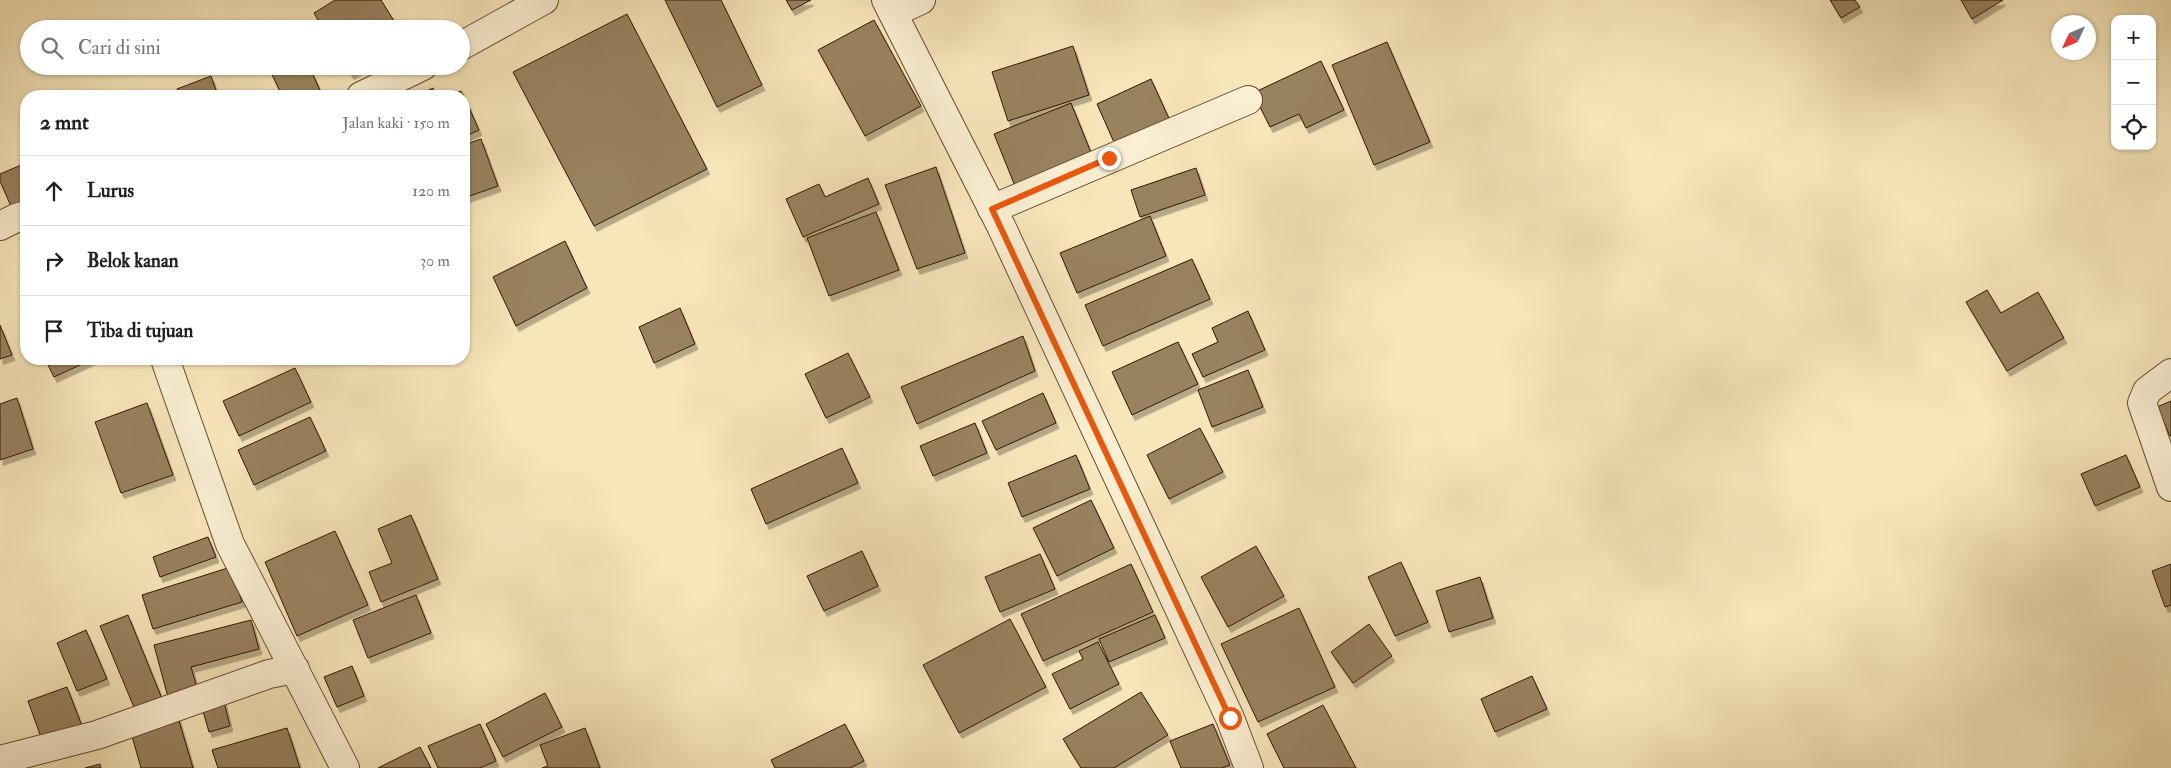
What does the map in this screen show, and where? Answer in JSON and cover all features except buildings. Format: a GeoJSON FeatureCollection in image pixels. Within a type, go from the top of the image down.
{"type":"FeatureCollection","features":[{"type":"Feature","properties":{"kind":"street"},"geometry":{"type":"LineString","coordinates":[[470,41],[544,0]]}},
{"type":"Feature","properties":{"kind":"street"},"geometry":{"type":"LineString","coordinates":[[921,0],[889,6],[992,209],[1230,718],[1249,768]]}},
{"type":"Feature","properties":{"kind":"street"},"geometry":{"type":"LineString","coordinates":[[373,90],[404,75]]}},
{"type":"Feature","properties":{"kind":"street"},"geometry":{"type":"LineString","coordinates":[[992,209],[1248,100]]}},
{"type":"Feature","properties":{"kind":"street"},"geometry":{"type":"LineString","coordinates":[[0,226],[20,217]]}},
{"type":"Feature","properties":{"kind":"street"},"geometry":{"type":"LineString","coordinates":[[167,365],[230,544],[345,768]]}},
{"type":"Feature","properties":{"kind":"street"},"geometry":{"type":"LineString","coordinates":[[2171,373],[2147,391],[2142,403],[2171,487]]}},
{"type":"Feature","properties":{"kind":"street"},"geometry":{"type":"LineString","coordinates":[[0,760],[97,735],[268,674],[295,669]]}},
{"type":"Feature","properties":{"kind":"route"},"geometry":{"type":"LineString","coordinates":[[1109,158],[992,209],[1230,718]]}}]}
